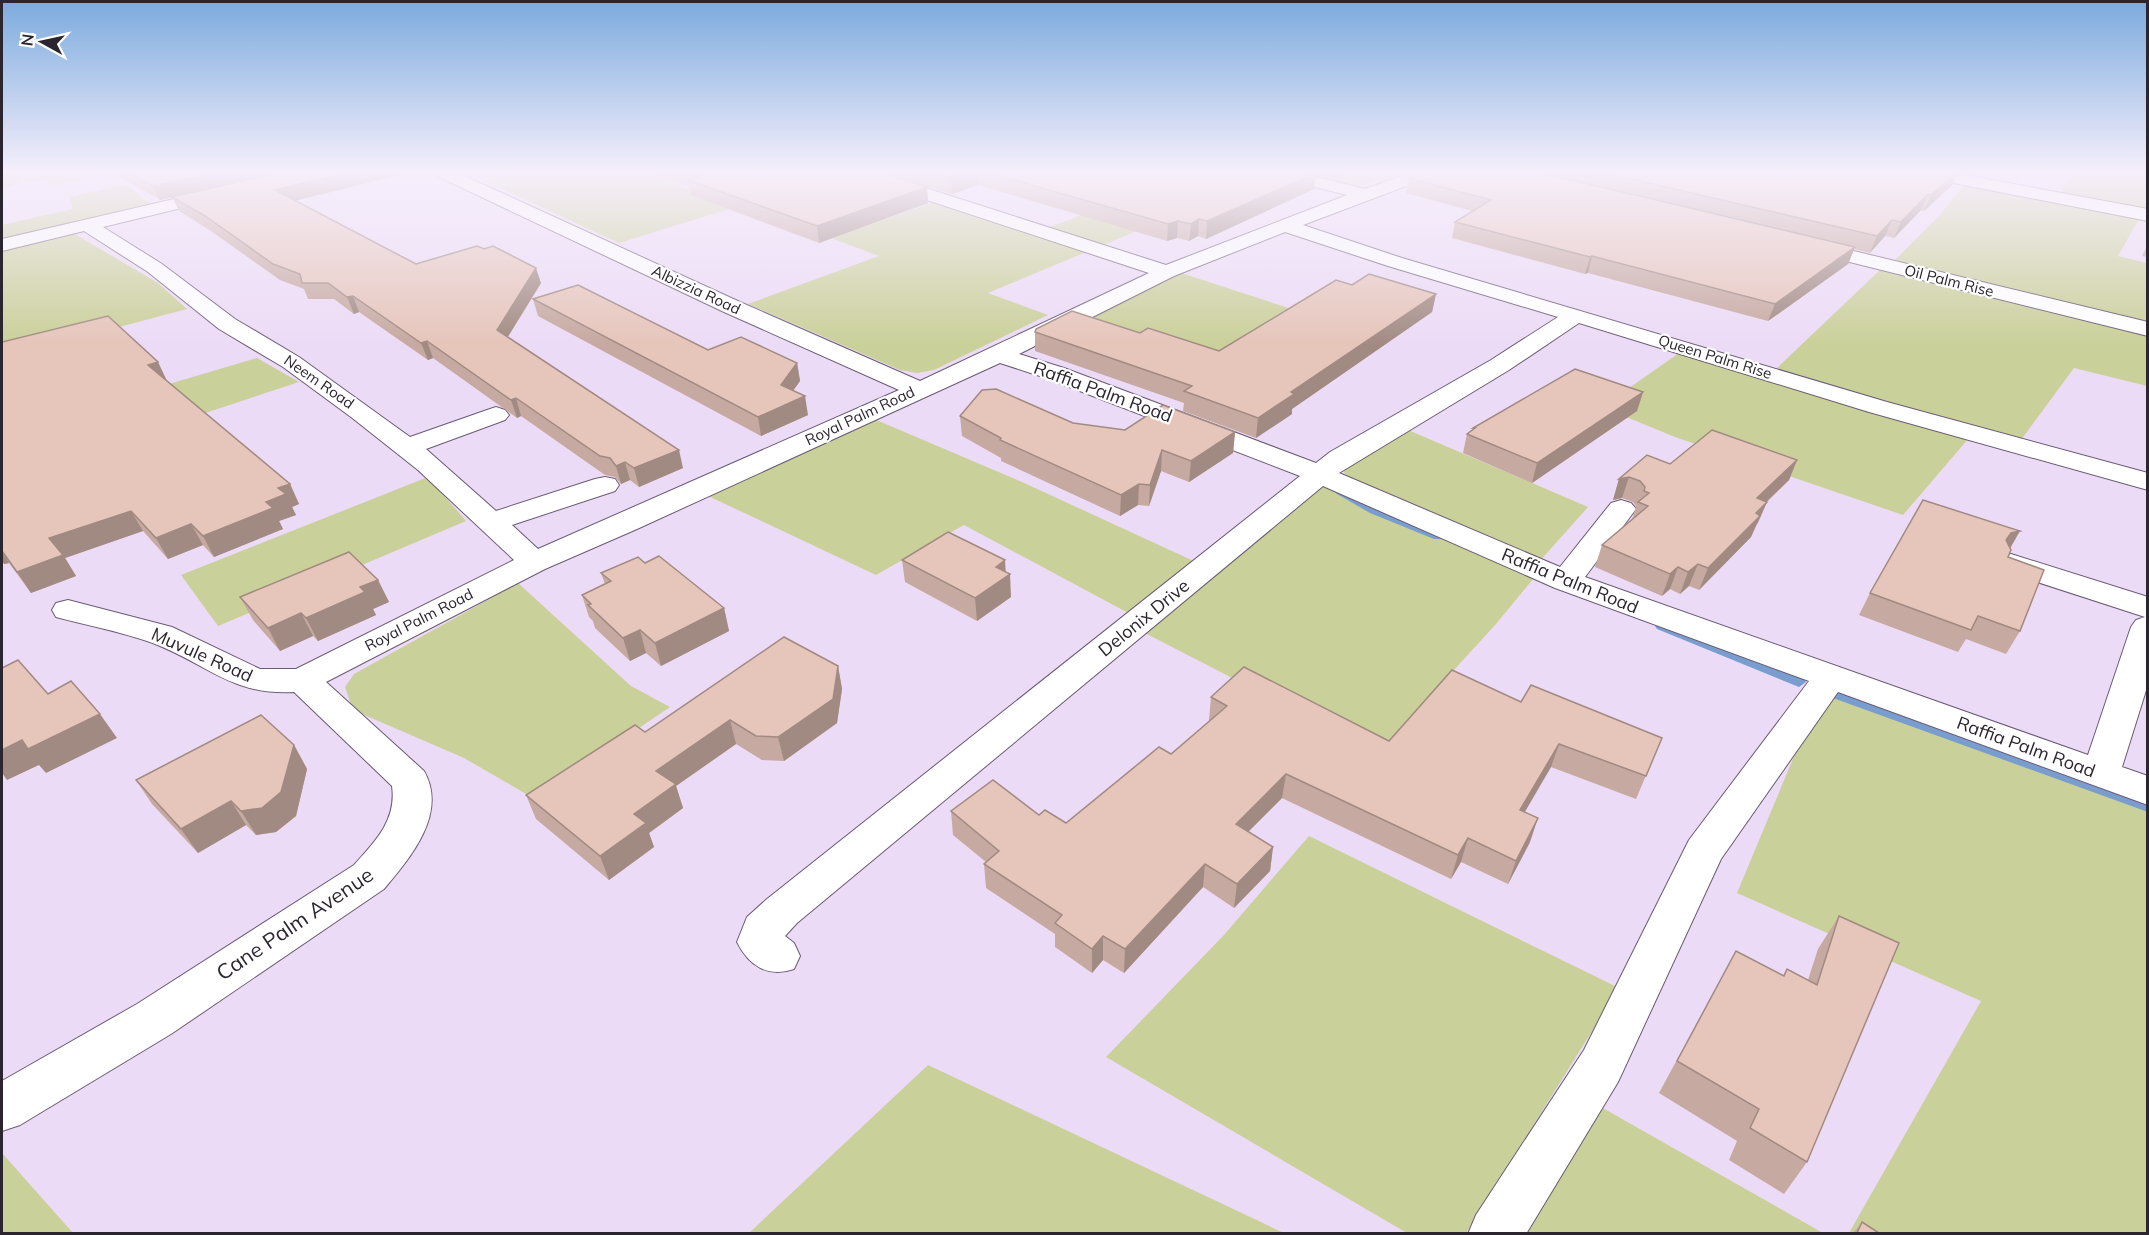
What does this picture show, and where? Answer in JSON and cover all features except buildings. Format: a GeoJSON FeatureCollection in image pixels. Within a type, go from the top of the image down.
{"type":"FeatureCollection","features":[{"type":"Feature","properties":{"kind":"street"},"geometry":{"type":"LineString","coordinates":[[2,244],[66,230]]}},
{"type":"Feature","properties":{"kind":"street","name":"Neem Road"},"geometry":{"type":"LineString","coordinates":[[94,230],[155,268],[227,324],[291,362],[407,447],[534,562]]}},
{"type":"Feature","properties":{"kind":"street","name":"Albizzia Road"},"geometry":{"type":"LineString","coordinates":[[566,230],[732,307],[917,389]]}},
{"type":"Feature","properties":{"kind":"street"},"geometry":{"type":"LineString","coordinates":[[1037,230],[1167,272]]}},
{"type":"Feature","properties":{"kind":"street","name":"Royal Palm Road"},"geometry":{"type":"LineString","coordinates":[[302,680],[534,562],[627,523],[917,389],[998,355],[1167,272],[1273,230]]}},
{"type":"Feature","properties":{"kind":"street","name":"Queen Palm Rise"},"geometry":{"type":"LineString","coordinates":[[1300,230],[1575,316],[1715,356],[1878,407],[2148,482]]}},
{"type":"Feature","properties":{"kind":"street","name":"Oil Palm Rise"},"geometry":{"type":"LineString","coordinates":[[1783,240],[2148,329]]}},
{"type":"Feature","properties":{"kind":"street","name":"Delonix Drive"},"geometry":{"type":"LineString","coordinates":[[778,956],[759,942],[764,930],[782,911],[1322,475],[1340,458],[1500,365],[1575,316]]}},
{"type":"Feature","properties":{"kind":"street","name":"Raffia Palm Road"},"geometry":{"type":"LineString","coordinates":[[998,355],[1055,373],[1322,475],[1566,581],[2148,791]]}},
{"type":"Feature","properties":{"kind":"street"},"geometry":{"type":"LineString","coordinates":[[407,447],[496,415]]}},
{"type":"Feature","properties":{"kind":"street"},"geometry":{"type":"LineString","coordinates":[[492,522],[605,485]]}},
{"type":"Feature","properties":{"kind":"street"},"geometry":{"type":"LineString","coordinates":[[1566,581],[1621,509]]}},
{"type":"Feature","properties":{"kind":"street"},"geometry":{"type":"LineString","coordinates":[[2011,563],[2148,608]]}},
{"type":"Feature","properties":{"kind":"street","name":"Muvule Road"},"geometry":{"type":"LineString","coordinates":[[68,610],[160,634],[252,679],[269,682],[302,680]]}},
{"type":"Feature","properties":{"kind":"street"},"geometry":{"type":"LineString","coordinates":[[2101,774],[2148,627]]}},
{"type":"Feature","properties":{"kind":"street"},"geometry":{"type":"LineString","coordinates":[[1495,1233],[1601,1066],[1704,851],[1831,676]]}},
{"type":"Feature","properties":{"kind":"street","name":"Cane Palm Avenue"},"geometry":{"type":"LineString","coordinates":[[2,1108],[154,1019],[369,877],[387,857],[402,835],[413,812],[415,797],[410,781],[302,680]]}},
{"type":"Feature","properties":{"kind":"green space"},"geometry":{"type":"Polygon","coordinates":[[[2,230],[47,230],[2,240],[2,230]]]}},
{"type":"Feature","properties":{"kind":"green space"},"geometry":{"type":"Polygon","coordinates":[[[590,230],[662,230],[619,243],[590,230]]]}},
{"type":"Feature","properties":{"kind":"green space"},"geometry":{"type":"Polygon","coordinates":[[[855,230],[1027,230],[1091,250],[988,293],[1048,315],[934,370],[917,373],[900,370],[748,304],[879,256],[831,238],[855,230]]]}},
{"type":"Feature","properties":{"kind":"green space"},"geometry":{"type":"Polygon","coordinates":[[[1052,230],[1140,230],[1101,246],[1052,230]]]}},
{"type":"Feature","properties":{"kind":"green space"},"geometry":{"type":"Polygon","coordinates":[[[1925,230],[2133,230],[2118,256],[2147,263],[2147,327],[1892,263],[1925,230]]]}},
{"type":"Feature","properties":{"kind":"green space"},"geometry":{"type":"Polygon","coordinates":[[[73,233],[158,283],[187,309],[2,358],[2,248],[73,233]]]}},
{"type":"Feature","properties":{"kind":"green space"},"geometry":{"type":"Polygon","coordinates":[[[1882,268],[2147,335],[2147,386],[2074,368],[2021,440],[1908,411],[1776,369],[1882,268]]]}},
{"type":"Feature","properties":{"kind":"green space"},"geometry":{"type":"Polygon","coordinates":[[[1181,273],[1307,314],[1220,369],[1081,324],[1181,273]]]}},
{"type":"Feature","properties":{"kind":"green space"},"geometry":{"type":"Polygon","coordinates":[[[1679,353],[1969,438],[1903,515],[1675,437],[1602,407],[1679,353]]]}},
{"type":"Feature","properties":{"kind":"green space"},"geometry":{"type":"Polygon","coordinates":[[[257,358],[299,382],[75,456],[37,423],[257,358]]]}},
{"type":"Feature","properties":{"kind":"green space"},"geometry":{"type":"Polygon","coordinates":[[[874,419],[1022,482],[1198,563],[1132,615],[964,525],[876,575],[706,495],[874,419]]]}},
{"type":"Feature","properties":{"kind":"green space"},"geometry":{"type":"Polygon","coordinates":[[[1401,427],[1588,507],[1538,563],[1351,479],[1344,473],[1345,464],[1401,427]]]}},
{"type":"Feature","properties":{"kind":"green space"},"geometry":{"type":"Polygon","coordinates":[[[428,477],[466,521],[218,626],[181,575],[428,477]]]}},
{"type":"Feature","properties":{"kind":"green space"},"geometry":{"type":"Polygon","coordinates":[[[1328,482],[1438,531],[1533,579],[1496,624],[1378,753],[1141,631],[1328,482]]]}},
{"type":"Feature","properties":{"kind":"green space"},"geometry":{"type":"Polygon","coordinates":[[[518,583],[631,686],[670,707],[535,799],[464,758],[353,710],[345,687],[354,674],[518,583]]]}},
{"type":"Feature","properties":{"kind":"green space"},"geometry":{"type":"Polygon","coordinates":[[[1835,697],[1853,697],[2147,800],[2147,1233],[1849,1233],[1981,1001],[1737,893],[1810,718],[1835,697]]]}},
{"type":"Feature","properties":{"kind":"green space"},"geometry":{"type":"Polygon","coordinates":[[[1309,836],[1619,988],[1466,1233],[1407,1233],[1106,1057],[1223,936],[1309,836]]]}},
{"type":"Feature","properties":{"kind":"green space"},"geometry":{"type":"Polygon","coordinates":[[[928,1065],[1284,1233],[749,1233],[928,1065]]]}},
{"type":"Feature","properties":{"kind":"green space"},"geometry":{"type":"Polygon","coordinates":[[[1601,1107],[1823,1233],[1525,1234],[1601,1107]]]}},
{"type":"Feature","properties":{"kind":"green space"},"geometry":{"type":"Polygon","coordinates":[[[2,1153],[73,1233],[2,1233],[2,1153]]]}},
{"type":"Feature","properties":{"kind":"waterway"},"geometry":{"type":"LineString","coordinates":[[1341,492],[1374,510],[1438,536]]}},
{"type":"Feature","properties":{"kind":"waterway"},"geometry":{"type":"LineString","coordinates":[[1662,626],[1799,682]]}},
{"type":"Feature","properties":{"kind":"waterway"},"geometry":{"type":"LineString","coordinates":[[1838,695],[2148,806]]}}]}
